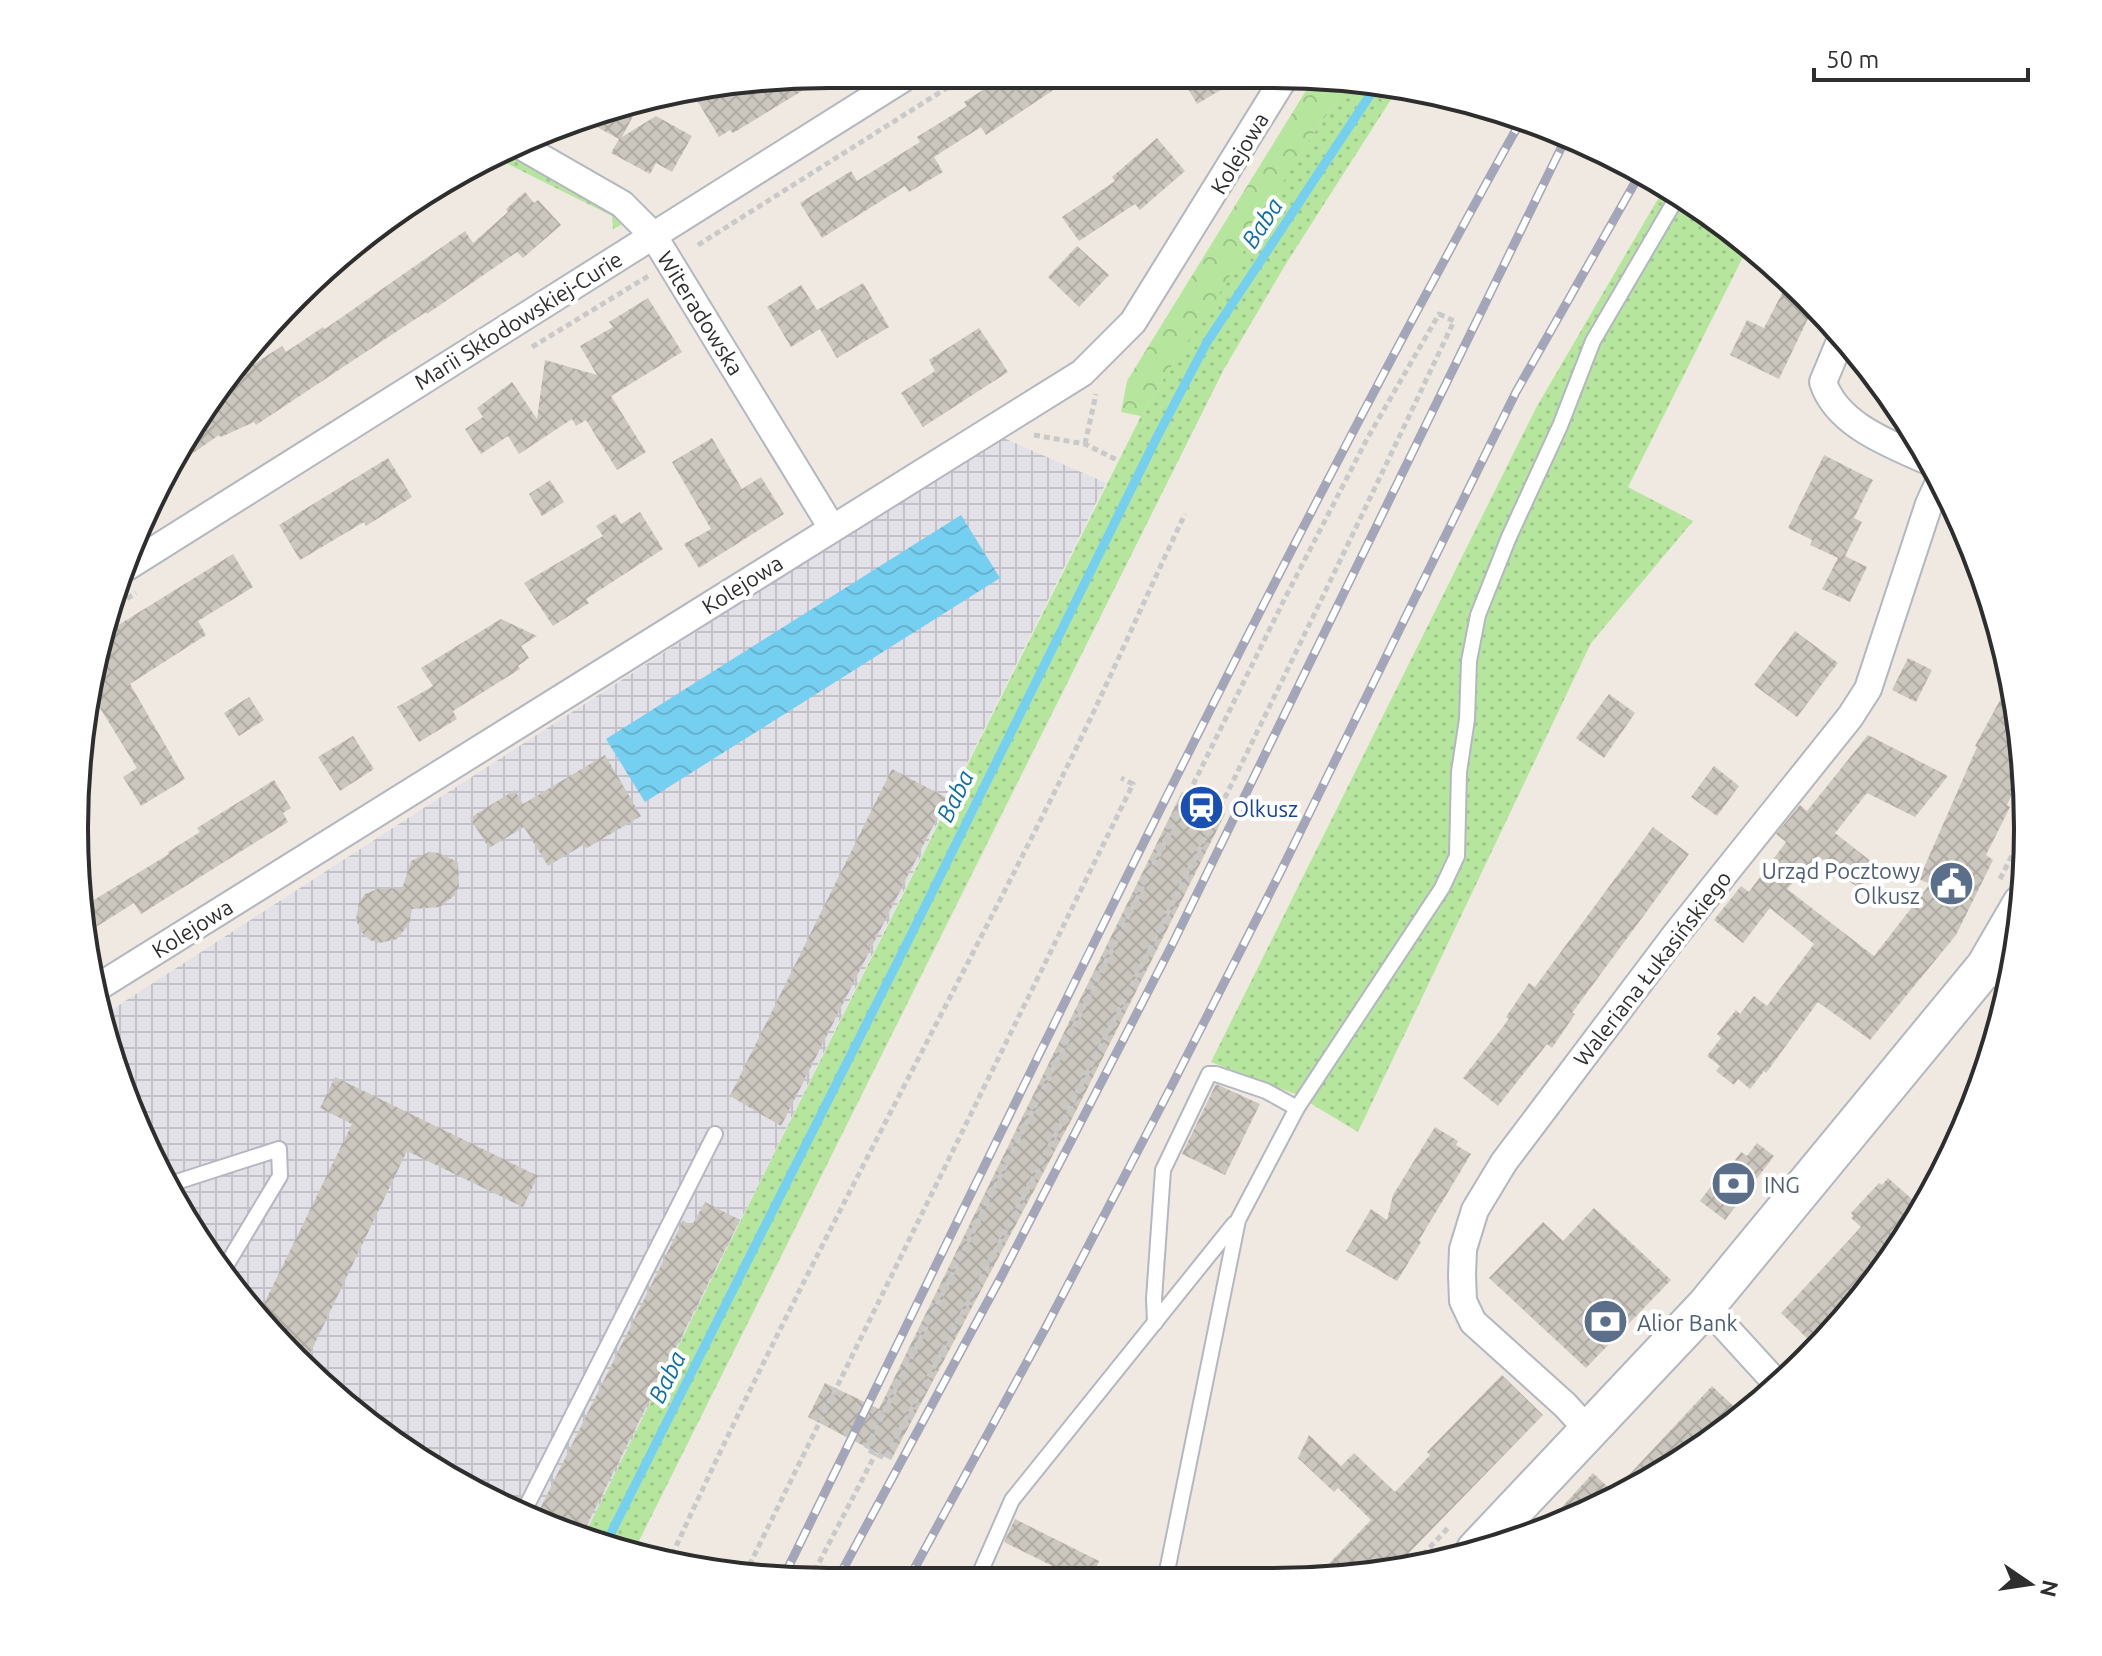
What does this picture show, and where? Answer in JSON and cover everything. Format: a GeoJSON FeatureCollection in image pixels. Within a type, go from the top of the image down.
{"type":"FeatureCollection","features":[{"type":"Feature","properties":{"kind":"street","name":"Marii Skłodowskiej-Curie"},"geometry":{"type":"LineString","coordinates":[[138,560],[888,88]]}},
{"type":"Feature","properties":{"kind":"street","name":"Kolejowa"},"geometry":{"type":"LineString","coordinates":[[105,983],[1082,373],[1133,322],[1278,88]]}},
{"type":"Feature","properties":{"kind":"street","name":"Witeradowska"},"geometry":{"type":"LineString","coordinates":[[530,151],[622,204],[653,235],[832,528]]}},
{"type":"Feature","properties":{"kind":"street"},"geometry":{"type":"LineString","coordinates":[[1837,349],[1823,382],[1828,398],[1837,409],[1884,441],[1913,454]]}},
{"type":"Feature","properties":{"kind":"street","name":"Waleriana Łukasińskiego"},"geometry":{"type":"LineString","coordinates":[[1588,1430],[1565,1405],[1473,1322],[1463,1301],[1462,1275],[1463,1249],[1475,1210],[1522,1137],[1673,938],[1850,717],[1868,689],[1934,493]]}},
{"type":"Feature","properties":{"kind":"street"},"geometry":{"type":"LineString","coordinates":[[1489,1536],[1706,1306],[1998,973]]}},
{"type":"Feature","properties":{"kind":"street"},"geometry":{"type":"LineString","coordinates":[[1706,1306],[1770,1376]]}},
{"type":"Feature","properties":{"kind":"lane"},"geometry":{"type":"LineString","coordinates":[[982,1568],[1012,1500],[1238,1220],[1297,1108],[1442,888],[1457,856],[1459,772],[1467,719],[1469,661],[1478,615],[1593,341],[1672,205]]}},
{"type":"Feature","properties":{"kind":"lane"},"geometry":{"type":"LineString","coordinates":[[1155,1323],[1163,1170],[1209,1074],[1266,1091],[1297,1108]]}},
{"type":"Feature","properties":{"kind":"lane"},"geometry":{"type":"LineString","coordinates":[[528,1504],[715,1134]]}},
{"type":"Feature","properties":{"kind":"lane"},"geometry":{"type":"LineString","coordinates":[[178,1181],[279,1149],[280,1176],[229,1261]]}},
{"type":"Feature","properties":{"kind":"lane"},"geometry":{"type":"LineString","coordinates":[[1168,1568],[1238,1220]]}},
{"type":"Feature","properties":{"kind":"path"},"geometry":{"type":"LineString","coordinates":[[698,245],[947,88]]}},
{"type":"Feature","properties":{"kind":"path"},"geometry":{"type":"LineString","coordinates":[[1439,314],[1454,321],[1266,717],[1114,1024],[885,1458],[876,1453],[866,1449],[1290,589],[1367,439],[1439,314]]}},
{"type":"Feature","properties":{"kind":"path"},"geometry":{"type":"LineString","coordinates":[[994,427],[1085,444],[1117,460]]}},
{"type":"Feature","properties":{"kind":"path"},"geometry":{"type":"LineString","coordinates":[[674,1552],[788,1311],[1069,763],[1185,514]]}},
{"type":"Feature","properties":{"kind":"path"},"geometry":{"type":"LineString","coordinates":[[750,1564],[1133,784],[1121,778]]}},
{"type":"Feature","properties":{"kind":"path"},"geometry":{"type":"LineString","coordinates":[[816,1568],[876,1453]]}},
{"type":"Feature","properties":{"kind":"shaded area"},"geometry":{"type":"Polygon","coordinates":[[[999,436],[1106,483],[588,1528],[501,1492],[417,1443],[340,1384],[272,1316],[213,1239],[164,1155],[127,1066],[111,1010],[999,436]]]}},
{"type":"Feature","properties":{"kind":"green space"},"geometry":{"type":"Polygon","coordinates":[[[1307,89],[1343,92],[1300,153],[1214,303],[1141,416],[1121,412],[1127,381],[1307,89]]]}},
{"type":"Feature","properties":{"kind":"green space"},"geometry":{"type":"Polygon","coordinates":[[[1343,92],[1392,98],[1287,262],[1224,369],[638,1543],[588,1528],[1141,416],[1300,153],[1343,92]]]}},
{"type":"Feature","properties":{"kind":"green space"},"geometry":{"type":"Polygon","coordinates":[[[516,157],[618,214],[623,219],[621,225],[613,229],[612,216],[505,162],[516,157]]]}},
{"type":"Feature","properties":{"kind":"green space"},"geometry":{"type":"Polygon","coordinates":[[[1659,197],[1743,257],[1628,487],[1693,521],[1591,643],[1358,1132],[1295,1094],[1211,1062],[1536,408],[1659,197]]]}},
{"type":"Feature","properties":{"kind":"water"},"geometry":{"type":"Polygon","coordinates":[[[961,515],[1000,578],[645,802],[606,739],[961,515]]]}},
{"type":"Feature","properties":{"kind":"building"},"geometry":{"type":"Polygon","coordinates":[[[986,88],[1056,88],[986,135],[981,127],[934,157],[943,172],[909,192],[905,186],[822,238],[800,203],[851,171],[857,181],[920,142],[917,137],[967,106],[964,102],[986,88]]]}},
{"type":"Feature","properties":{"kind":"building"},"geometry":{"type":"Polygon","coordinates":[[[1188,88],[1224,88],[1197,104],[1188,88]]]}},
{"type":"Feature","properties":{"kind":"building"},"geometry":{"type":"Polygon","coordinates":[[[805,89],[733,133],[730,130],[719,137],[697,100],[805,89]]]}},
{"type":"Feature","properties":{"kind":"building"},"geometry":{"type":"Polygon","coordinates":[[[634,113],[622,137],[656,116],[692,136],[672,172],[656,163],[650,174],[611,153],[619,139],[594,126],[634,113]]]}},
{"type":"Feature","properties":{"kind":"building"},"geometry":{"type":"Polygon","coordinates":[[[1157,138],[1185,171],[1140,210],[1135,204],[1079,241],[1062,217],[1115,181],[1112,177],[1157,138]]]}},
{"type":"Feature","properties":{"kind":"building"},"geometry":{"type":"Polygon","coordinates":[[[525,192],[534,203],[538,200],[561,225],[523,258],[517,252],[256,425],[254,422],[221,437],[219,435],[188,457],[251,366],[282,346],[286,352],[323,327],[325,329],[465,231],[473,243],[508,212],[506,209],[525,192]]]}},
{"type":"Feature","properties":{"kind":"building"},"geometry":{"type":"Polygon","coordinates":[[[1077,246],[1109,275],[1079,307],[1048,277],[1077,246]]]}},
{"type":"Feature","properties":{"kind":"building"},"geometry":{"type":"Polygon","coordinates":[[[863,283],[889,327],[837,358],[820,329],[791,347],[767,307],[801,285],[817,310],[863,283]]]}},
{"type":"Feature","properties":{"kind":"building"},"geometry":{"type":"Polygon","coordinates":[[[1783,292],[1809,317],[1779,379],[1730,355],[1747,320],[1764,328],[1783,292]]]}},
{"type":"Feature","properties":{"kind":"building"},"geometry":{"type":"Polygon","coordinates":[[[648,298],[682,352],[611,396],[646,452],[617,470],[586,420],[576,426],[572,419],[519,454],[508,436],[481,454],[465,429],[483,417],[477,408],[512,382],[537,419],[545,360],[597,375],[580,346],[613,327],[609,322],[648,298]]]}},
{"type":"Feature","properties":{"kind":"building"},"geometry":{"type":"Polygon","coordinates":[[[979,328],[1008,372],[923,427],[901,393],[935,371],[929,360],[979,328]]]}},
{"type":"Feature","properties":{"kind":"building"},"geometry":{"type":"Polygon","coordinates":[[[712,438],[742,489],[761,477],[784,514],[699,568],[684,544],[711,529],[672,462],[712,438]]]}},
{"type":"Feature","properties":{"kind":"building"},"geometry":{"type":"Polygon","coordinates":[[[1824,455],[1873,480],[1854,518],[1862,522],[1845,556],[1867,567],[1850,602],[1822,589],[1838,558],[1810,545],[1812,540],[1788,528],[1824,455]]]}},
{"type":"Feature","properties":{"kind":"building"},"geometry":{"type":"Polygon","coordinates":[[[388,458],[412,497],[366,526],[364,522],[300,560],[279,525],[388,458]]]}},
{"type":"Feature","properties":{"kind":"building"},"geometry":{"type":"Polygon","coordinates":[[[550,480],[564,502],[542,516],[529,494],[550,480]]]}},
{"type":"Feature","properties":{"kind":"building"},"geometry":{"type":"Polygon","coordinates":[[[640,512],[663,549],[586,599],[589,603],[553,626],[524,583],[603,536],[596,526],[615,514],[621,524],[640,512]]]}},
{"type":"Feature","properties":{"kind":"building"},"geometry":{"type":"Polygon","coordinates":[[[233,554],[253,587],[198,621],[206,635],[130,684],[185,779],[141,806],[123,777],[137,768],[98,705],[116,627],[233,554]]]}},
{"type":"Feature","properties":{"kind":"building"},"geometry":{"type":"Polygon","coordinates":[[[501,619],[537,636],[521,646],[529,658],[518,666],[520,669],[453,711],[457,719],[419,742],[397,707],[433,686],[421,668],[501,619]]]}},
{"type":"Feature","properties":{"kind":"building"},"geometry":{"type":"Polygon","coordinates":[[[1795,631],[1838,663],[1797,717],[1754,685],[1795,631]]]}},
{"type":"Feature","properties":{"kind":"building"},"geometry":{"type":"Polygon","coordinates":[[[1908,658],[1932,670],[1916,702],[1892,690],[1908,658]]]}},
{"type":"Feature","properties":{"kind":"building"},"geometry":{"type":"Polygon","coordinates":[[[1609,694],[1635,713],[1604,758],[1576,738],[1609,694]]]}},
{"type":"Feature","properties":{"kind":"building"},"geometry":{"type":"Polygon","coordinates":[[[2002,696],[2012,780],[2013,794],[2007,805],[2010,807],[1986,855],[1993,860],[1956,935],[1870,1040],[1818,1002],[1766,1073],[1764,1071],[1750,1089],[1738,1079],[1734,1085],[1716,1071],[1720,1066],[1707,1056],[1721,1038],[1717,1034],[1736,1010],[1740,1014],[1754,996],[1767,1006],[1814,944],[1770,908],[1743,943],[1714,920],[1741,886],[1749,892],[1786,842],[1776,834],[1800,805],[1807,811],[1868,735],[1948,776],[1915,817],[1867,793],[1835,833],[1877,866],[1859,889],[1818,856],[1787,889],[1874,956],[1930,884],[1919,879],[1975,746],[2002,696]]]}},
{"type":"Feature","properties":{"kind":"building"},"geometry":{"type":"Polygon","coordinates":[[[249,697],[264,720],[239,736],[224,713],[249,697]]]}},
{"type":"Feature","properties":{"kind":"building"},"geometry":{"type":"Polygon","coordinates":[[[353,736],[374,769],[340,791],[318,757],[353,736]]]}},
{"type":"Feature","properties":{"kind":"building"},"geometry":{"type":"Polygon","coordinates":[[[605,755],[641,816],[587,848],[583,845],[548,866],[524,827],[489,848],[470,818],[515,790],[523,804],[605,755]]]}},
{"type":"Feature","properties":{"kind":"building"},"geometry":{"type":"Polygon","coordinates":[[[1714,766],[1739,786],[1717,816],[1691,797],[1714,766]]]}},
{"type":"Feature","properties":{"kind":"building"},"geometry":{"type":"Polygon","coordinates":[[[892,769],[947,798],[781,1126],[730,1096],[892,769]]]}},
{"type":"Feature","properties":{"kind":"building"},"geometry":{"type":"Polygon","coordinates":[[[274,780],[291,808],[283,813],[288,822],[141,914],[134,903],[94,928],[92,901],[169,854],[200,832],[197,828],[274,780]]]}},
{"type":"Feature","properties":{"kind":"building"},"geometry":{"type":"Polygon","coordinates":[[[1182,792],[1225,814],[1076,1111],[891,1460],[808,1417],[825,1383],[879,1409],[1182,792]]]}},
{"type":"Feature","properties":{"kind":"building"},"geometry":{"type":"Polygon","coordinates":[[[1653,827],[1689,854],[1572,1013],[1575,1014],[1552,1048],[1547,1044],[1498,1106],[1463,1078],[1509,1019],[1506,1017],[1529,983],[1535,987],[1653,827]]]}},
{"type":"Feature","properties":{"kind":"building"},"geometry":{"type":"Polygon","coordinates":[[[429,852],[458,862],[459,886],[455,895],[440,907],[412,909],[409,924],[397,939],[379,943],[370,940],[362,933],[356,920],[359,902],[365,894],[380,888],[402,889],[411,861],[429,852]]]}},
{"type":"Feature","properties":{"kind":"building"},"geometry":{"type":"Polygon","coordinates":[[[335,1077],[538,1176],[523,1207],[407,1151],[309,1355],[263,1305],[352,1124],[320,1108],[335,1077]]]}},
{"type":"Feature","properties":{"kind":"building"},"geometry":{"type":"Polygon","coordinates":[[[1216,1084],[1260,1104],[1225,1175],[1182,1154],[1216,1084]]]}},
{"type":"Feature","properties":{"kind":"building"},"geometry":{"type":"Polygon","coordinates":[[[1435,1127],[1458,1141],[1456,1145],[1471,1154],[1397,1281],[1346,1251],[1371,1209],[1387,1220],[1393,1195],[1435,1127]]]}},
{"type":"Feature","properties":{"kind":"building","name":"ING"},"geometry":{"type":"Polygon","coordinates":[[[1757,1143],[1774,1156],[1725,1220],[1700,1201],[1730,1161],[1733,1163],[1741,1152],[1747,1156],[1757,1143]]]}},
{"type":"Feature","properties":{"kind":"building"},"geometry":{"type":"Polygon","coordinates":[[[1888,1178],[1913,1200],[1861,1278],[1808,1339],[1781,1313],[1861,1227],[1851,1218],[1851,1213],[1879,1183],[1882,1185],[1888,1178]]]}},
{"type":"Feature","properties":{"kind":"building"},"geometry":{"type":"Polygon","coordinates":[[[705,1202],[740,1220],[586,1527],[540,1510],[683,1221],[692,1225],[705,1202]]]}},
{"type":"Feature","properties":{"kind":"building"},"geometry":{"type":"Polygon","coordinates":[[[1594,1208],[1671,1280],[1586,1368],[1489,1278],[1543,1222],[1563,1241],[1594,1208]]]}},
{"type":"Feature","properties":{"kind":"building"},"geometry":{"type":"Polygon","coordinates":[[[1502,1375],[1543,1415],[1406,1556],[1327,1566],[1371,1520],[1338,1488],[1334,1492],[1298,1458],[1309,1435],[1341,1466],[1354,1453],[1395,1492],[1430,1455],[1427,1452],[1502,1375]]]}},
{"type":"Feature","properties":{"kind":"building"},"geometry":{"type":"Polygon","coordinates":[[[1712,1386],[1734,1407],[1685,1443],[1625,1479],[1712,1386]]]}},
{"type":"Feature","properties":{"kind":"building"},"geometry":{"type":"Polygon","coordinates":[[[1593,1473],[1609,1488],[1558,1512],[1593,1473]]]}},
{"type":"Feature","properties":{"kind":"building"},"geometry":{"type":"Polygon","coordinates":[[[1015,1519],[1099,1561],[1096,1568],[1057,1568],[1004,1542],[1015,1519]]]}},
{"type":"Feature","properties":{"kind":"waterway","name":"Baba"},"geometry":{"type":"LineString","coordinates":[[610,1535],[1207,342],[1371,94]]}},
{"type":"Feature","properties":{"kind":"railway"},"geometry":{"type":"LineString","coordinates":[[789,1566],[1236,660],[1329,478],[1517,129]]}},
{"type":"Feature","properties":{"kind":"railway"},"geometry":{"type":"LineString","coordinates":[[844,1568],[1001,1277],[1171,947],[1562,146]]}},
{"type":"Feature","properties":{"kind":"railway"},"geometry":{"type":"LineString","coordinates":[[915,1568],[1046,1327],[1170,1089],[1279,875],[1516,392],[1635,182]]}},
{"type":"Feature","properties":{"kind":"place","name":"Olkusz"},"geometry":{"type":"Point","coordinates":[1201,808]}},
{"type":"Feature","properties":{"kind":"place","name":"Urząd Pocztowy Olkusz"},"geometry":{"type":"Point","coordinates":[1951,883]}},
{"type":"Feature","properties":{"kind":"place","name":"ING"},"geometry":{"type":"Point","coordinates":[1733,1184]}},
{"type":"Feature","properties":{"kind":"place","name":"Alior Bank"},"geometry":{"type":"Point","coordinates":[1606,1322]}}]}
